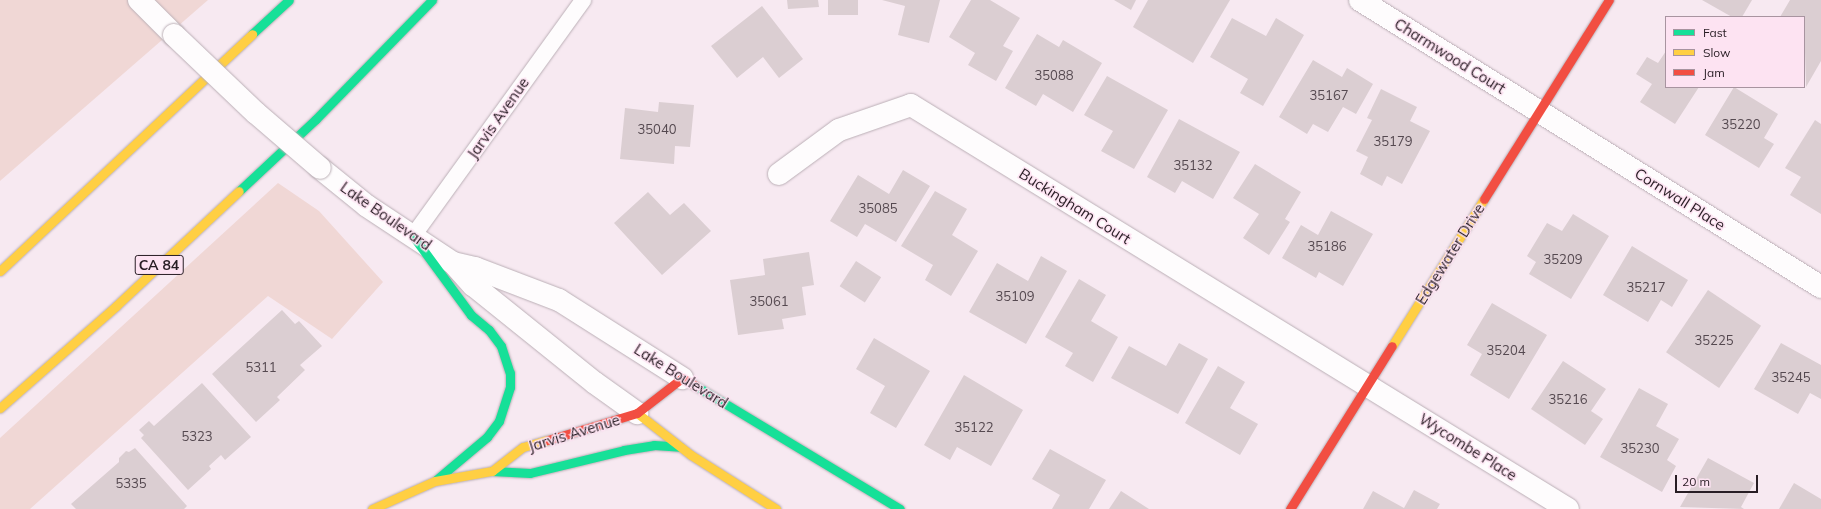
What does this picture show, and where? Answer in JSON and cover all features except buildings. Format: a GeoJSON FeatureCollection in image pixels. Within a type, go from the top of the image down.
{"type":"FeatureCollection","features":[{"type":"Feature","properties":{"kind":"main road"},"geometry":{"type":"LineString","coordinates":[[0,271],[289,0]]}},
{"type":"Feature","properties":{"kind":"main road","name":"CA 84"},"geometry":{"type":"LineString","coordinates":[[0,408],[116,306],[298,135],[432,0]]}},
{"type":"Feature","properties":{"kind":"main road","name":"Edgewater Drive"},"geometry":{"type":"LineString","coordinates":[[1290,509],[1609,0]]}},
{"type":"Feature","properties":{"kind":"main road"},"geometry":{"type":"LineString","coordinates":[[414,236],[471,314],[489,330],[501,346],[510,373],[510,388],[499,422],[487,437],[435,481]]}},
{"type":"Feature","properties":{"kind":"main road","name":"Jarvis Avenue"},"geometry":{"type":"LineString","coordinates":[[372,509],[435,481],[492,471],[524,447],[595,428],[637,413],[682,378]]}},
{"type":"Feature","properties":{"kind":"main road","name":"Lake Boulevard"},"geometry":{"type":"LineString","coordinates":[[682,378],[900,509]]}},
{"type":"Feature","properties":{"kind":"main road","name":"Lake Boulevard"},"geometry":{"type":"LineString","coordinates":[[637,413],[680,447],[776,509]]}},
{"type":"Feature","properties":{"kind":"main road"},"geometry":{"type":"LineString","coordinates":[[492,471],[530,473],[624,450],[654,445],[680,447]]}},
{"type":"Feature","properties":{"kind":"street","name":"Lake Boulevard"},"geometry":{"type":"LineString","coordinates":[[140,0],[174,35],[256,112],[320,168],[367,206],[453,263],[473,285],[595,383],[637,413]]}},
{"type":"Feature","properties":{"kind":"street","name":"Charmwood Court"},"geometry":{"type":"LineString","coordinates":[[1360,0],[1539,112]]}},
{"type":"Feature","properties":{"kind":"street","name":"Buckingham Court"},"geometry":{"type":"LineString","coordinates":[[779,174],[839,130],[911,105],[1368,385]]}},
{"type":"Feature","properties":{"kind":"street","name":"Cornwall Place"},"geometry":{"type":"LineString","coordinates":[[1539,112],[1821,287]]}},
{"type":"Feature","properties":{"kind":"street","name":"Lake Boulevard"},"geometry":{"type":"LineString","coordinates":[[453,263],[475,268],[559,300],[682,378]]}},
{"type":"Feature","properties":{"kind":"street","name":"Wycombe Place"},"geometry":{"type":"LineString","coordinates":[[1368,385],[1568,509]]}},
{"type":"Feature","properties":{"kind":"lane","name":"Jarvis Avenue"},"geometry":{"type":"LineString","coordinates":[[414,236],[583,0]]}},
{"type":"Feature","properties":{"kind":"shaded area"},"geometry":{"type":"Polygon","coordinates":[[[0,0],[208,0],[0,181],[0,0]]]}},
{"type":"Feature","properties":{"kind":"shaded area"},"geometry":{"type":"Polygon","coordinates":[[[278,183],[319,211],[383,282],[332,339],[268,296],[30,509],[0,509],[0,438],[278,183]]]}},
{"type":"Feature","properties":{"kind":"traffic: fast"},"geometry":{"type":"LineString","coordinates":[[252,34],[289,0]]}},
{"type":"Feature","properties":{"kind":"traffic: fast"},"geometry":{"type":"LineString","coordinates":[[239,191],[316,119],[432,0]]}},
{"type":"Feature","properties":{"kind":"traffic: fast"},"geometry":{"type":"LineString","coordinates":[[413,236],[471,315],[489,330],[501,346],[510,373],[510,387],[499,421],[487,437],[436,480]]}},
{"type":"Feature","properties":{"kind":"traffic: fast"},"geometry":{"type":"LineString","coordinates":[[696,386],[900,509]]}},
{"type":"Feature","properties":{"kind":"traffic: fast"},"geometry":{"type":"LineString","coordinates":[[492,471],[530,473],[624,450],[654,445],[680,447]]}},
{"type":"Feature","properties":{"kind":"traffic: slow"},"geometry":{"type":"LineString","coordinates":[[0,271],[252,34]]}},
{"type":"Feature","properties":{"kind":"traffic: slow"},"geometry":{"type":"LineString","coordinates":[[0,408],[116,306],[239,191]]}},
{"type":"Feature","properties":{"kind":"traffic: slow"},"geometry":{"type":"LineString","coordinates":[[1392,346],[1484,199]]}},
{"type":"Feature","properties":{"kind":"traffic: slow"},"geometry":{"type":"LineString","coordinates":[[637,413],[691,455],[776,509]]}},
{"type":"Feature","properties":{"kind":"traffic: slow"},"geometry":{"type":"LineString","coordinates":[[372,509],[435,481],[492,471],[523,447],[548,440]]}},
{"type":"Feature","properties":{"kind":"traffic: jam"},"geometry":{"type":"LineString","coordinates":[[1484,199],[1609,0]]}},
{"type":"Feature","properties":{"kind":"traffic: jam"},"geometry":{"type":"LineString","coordinates":[[1290,509],[1392,346]]}},
{"type":"Feature","properties":{"kind":"traffic: jam"},"geometry":{"type":"LineString","coordinates":[[548,440],[637,413],[682,378],[696,386]]}}]}
